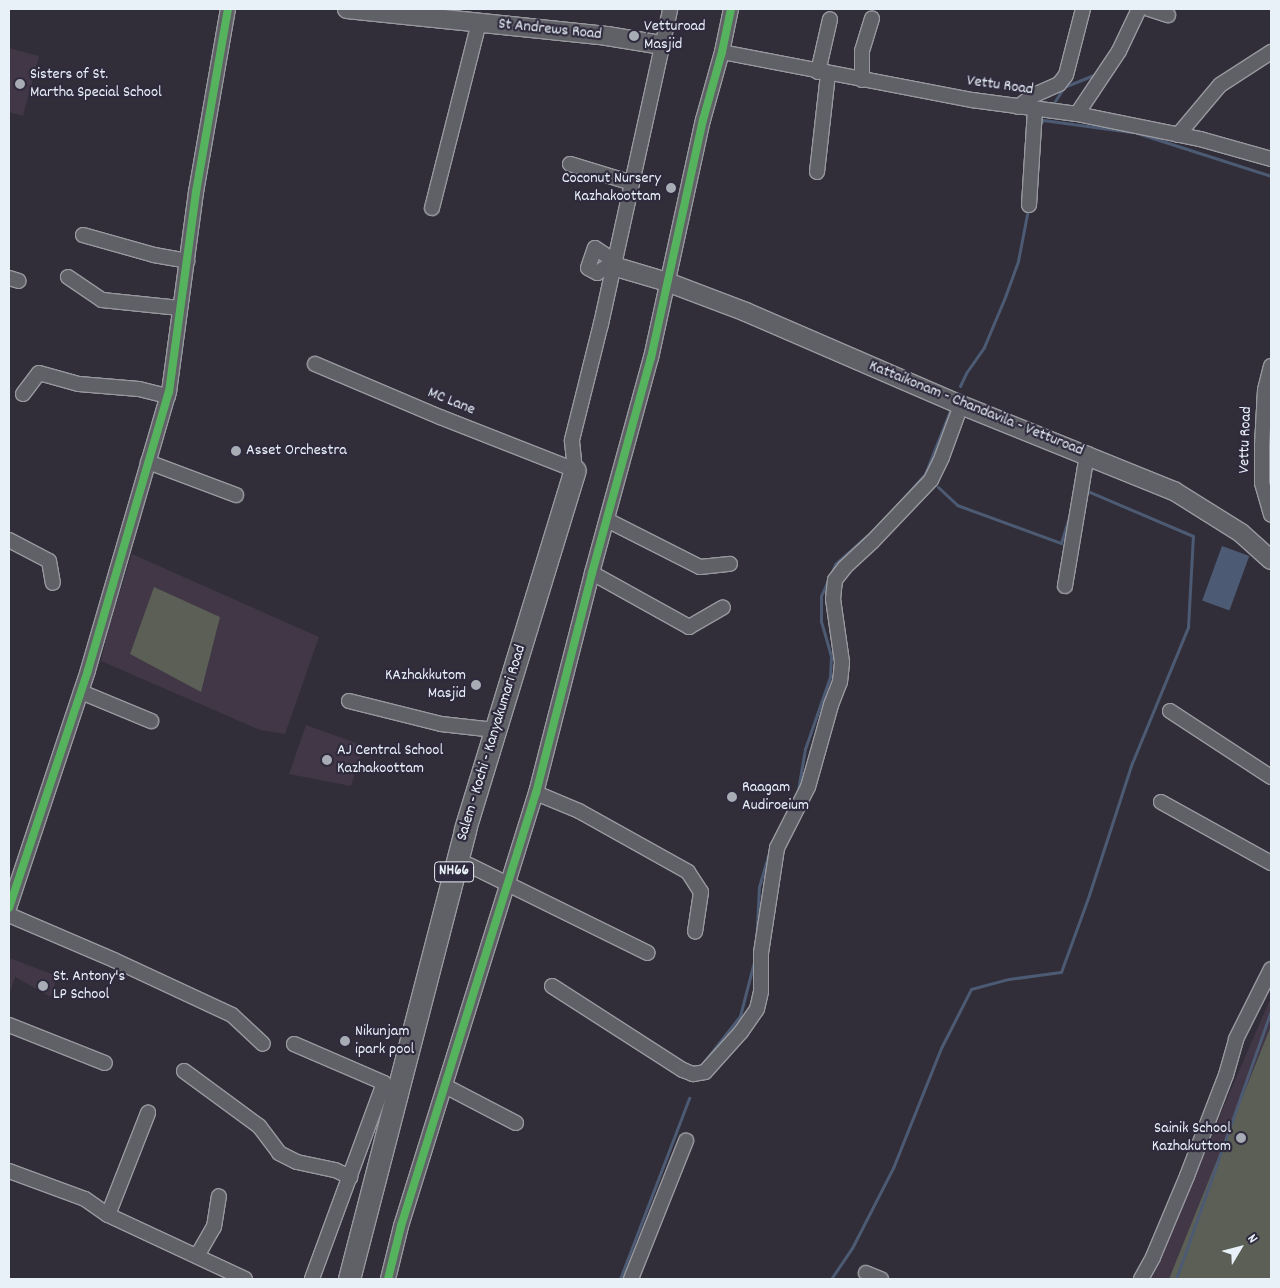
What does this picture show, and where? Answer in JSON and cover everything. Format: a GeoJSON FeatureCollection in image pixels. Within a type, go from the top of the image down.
{"type":"FeatureCollection","features":[{"type":"Feature","properties":{"kind":"highway","name":"Salem - Kochi - Kanyakumari Road"},"geometry":{"type":"LineString","coordinates":[[350,1279],[465,829],[575,470]]}},
{"type":"Feature","properties":{"kind":"main road","name":"St Andrews Road"},"geometry":{"type":"LineString","coordinates":[[348,9],[607,36],[662,45]]}},
{"type":"Feature","properties":{"kind":"main road","name":"Kattaikonam - Chandavila - Vetturoad"},"geometry":{"type":"LineString","coordinates":[[611,266],[667,282],[746,312],[962,405],[1087,454],[1174,491],[1241,533],[1271,560]]}},
{"type":"Feature","properties":{"kind":"street"},"geometry":{"type":"LineString","coordinates":[[9,908],[81,692],[168,396],[196,192],[228,9]]}},
{"type":"Feature","properties":{"kind":"street"},"geometry":{"type":"LineString","coordinates":[[575,470],[572,440],[611,266],[632,183],[670,9]]}},
{"type":"Feature","properties":{"kind":"street"},"geometry":{"type":"LineString","coordinates":[[388,1279],[401,1226],[536,793],[592,573],[651,358],[703,120],[722,52],[731,9]]}},
{"type":"Feature","properties":{"kind":"street"},"geometry":{"type":"LineString","coordinates":[[1018,107],[1032,96],[1059,84],[1066,75],[1083,9]]}},
{"type":"Feature","properties":{"kind":"street"},"geometry":{"type":"LineString","coordinates":[[1077,114],[1119,52],[1139,9]]}},
{"type":"Feature","properties":{"kind":"street"},"geometry":{"type":"LineString","coordinates":[[1149,9],[1168,15]]}},
{"type":"Feature","properties":{"kind":"street"},"geometry":{"type":"LineString","coordinates":[[862,80],[862,50],[872,18]]}},
{"type":"Feature","properties":{"kind":"street"},"geometry":{"type":"LineString","coordinates":[[817,172],[823,73],[830,19]]}},
{"type":"Feature","properties":{"kind":"street"},"geometry":{"type":"LineString","coordinates":[[432,208],[479,22]]}},
{"type":"Feature","properties":{"kind":"street","name":"Vettu Road"},"geometry":{"type":"LineString","coordinates":[[722,52],[862,80],[1018,107],[1077,114],[1178,135],[1271,160]]}},
{"type":"Feature","properties":{"kind":"street"},"geometry":{"type":"LineString","coordinates":[[1178,135],[1220,85],[1271,52]]}},
{"type":"Feature","properties":{"kind":"street"},"geometry":{"type":"LineString","coordinates":[[1029,205],[1035,109]]}},
{"type":"Feature","properties":{"kind":"street"},"geometry":{"type":"LineString","coordinates":[[570,164],[632,183]]}},
{"type":"Feature","properties":{"kind":"street"},"geometry":{"type":"LineString","coordinates":[[83,235],[154,255],[187,261]]}},
{"type":"Feature","properties":{"kind":"street"},"geometry":{"type":"LineString","coordinates":[[68,277],[102,300],[180,308]]}},
{"type":"Feature","properties":{"kind":"street","name":"MC Lane"},"geometry":{"type":"LineString","coordinates":[[315,364],[440,417],[575,470]]}},
{"type":"Feature","properties":{"kind":"street","name":"Vettu Road"},"geometry":{"type":"LineString","coordinates":[[1271,366],[1265,390],[1267,434],[1262,483],[1271,515]]}},
{"type":"Feature","properties":{"kind":"street"},"geometry":{"type":"LineString","coordinates":[[23,394],[39,373],[79,384],[139,389],[168,396]]}},
{"type":"Feature","properties":{"kind":"street"},"geometry":{"type":"LineString","coordinates":[[552,986],[683,1070],[693,1074],[705,1072],[741,1032],[757,1009],[761,991],[761,953],[777,848],[808,787],[831,705],[840,682],[842,662],[833,599],[835,580],[845,566],[872,542],[931,480],[962,405]]}},
{"type":"Feature","properties":{"kind":"street"},"geometry":{"type":"LineString","coordinates":[[1065,586],[1087,454]]}},
{"type":"Feature","properties":{"kind":"street"},"geometry":{"type":"LineString","coordinates":[[148,462],[236,494]]}},
{"type":"Feature","properties":{"kind":"street"},"geometry":{"type":"LineString","coordinates":[[607,520],[700,567],[730,564]]}},
{"type":"Feature","properties":{"kind":"street"},"geometry":{"type":"LineString","coordinates":[[9,540],[49,561],[53,583]]}},
{"type":"Feature","properties":{"kind":"street"},"geometry":{"type":"LineString","coordinates":[[592,573],[689,627],[723,607]]}},
{"type":"Feature","properties":{"kind":"street"},"geometry":{"type":"LineString","coordinates":[[81,692],[151,721]]}},
{"type":"Feature","properties":{"kind":"street"},"geometry":{"type":"LineString","coordinates":[[349,701],[441,724],[496,730]]}},
{"type":"Feature","properties":{"kind":"street"},"geometry":{"type":"LineString","coordinates":[[1170,711],[1271,777]]}},
{"type":"Feature","properties":{"kind":"street"},"geometry":{"type":"LineString","coordinates":[[536,793],[579,811],[688,872],[701,892],[695,932]]}},
{"type":"Feature","properties":{"kind":"street"},"geometry":{"type":"LineString","coordinates":[[1161,802],[1271,863]]}},
{"type":"Feature","properties":{"kind":"street"},"geometry":{"type":"LineString","coordinates":[[469,865],[648,953]]}},
{"type":"Feature","properties":{"kind":"street"},"geometry":{"type":"LineString","coordinates":[[9,915],[114,960],[232,1015],[263,1044]]}},
{"type":"Feature","properties":{"kind":"street"},"geometry":{"type":"LineString","coordinates":[[1141,1279],[1153,1257],[1187,1176],[1226,1075],[1236,1039],[1271,969]]}},
{"type":"Feature","properties":{"kind":"street"},"geometry":{"type":"LineString","coordinates":[[9,1025],[106,1063]]}},
{"type":"Feature","properties":{"kind":"street"},"geometry":{"type":"LineString","coordinates":[[294,1044],[384,1084],[312,1279]]}},
{"type":"Feature","properties":{"kind":"street"},"geometry":{"type":"LineString","coordinates":[[184,1071],[259,1126],[279,1153],[297,1162],[336,1170],[350,1177]]}},
{"type":"Feature","properties":{"kind":"street"},"geometry":{"type":"LineString","coordinates":[[445,1086],[516,1123]]}},
{"type":"Feature","properties":{"kind":"street"},"geometry":{"type":"LineString","coordinates":[[108,1215],[148,1114]]}},
{"type":"Feature","properties":{"kind":"street"},"geometry":{"type":"LineString","coordinates":[[631,1279],[686,1141]]}},
{"type":"Feature","properties":{"kind":"street"},"geometry":{"type":"LineString","coordinates":[[9,1171],[85,1199],[108,1215],[245,1279]]}},
{"type":"Feature","properties":{"kind":"street"},"geometry":{"type":"LineString","coordinates":[[197,1256],[214,1227],[219,1196]]}},
{"type":"Feature","properties":{"kind":"street"},"geometry":{"type":"LineString","coordinates":[[866,1273],[881,1279]]}},
{"type":"Feature","properties":{"kind":"shaded area","name":"Sisters of St. Martha Special School"},"geometry":{"type":"Polygon","coordinates":[[[9,48],[39,56],[23,116],[9,112],[9,48]]]}},
{"type":"Feature","properties":{"kind":"shaded area"},"geometry":{"type":"Polygon","coordinates":[[[132,554],[319,637],[285,734],[260,730],[101,661],[110,622],[132,554]]]}},
{"type":"Feature","properties":{"kind":"shaded area"},"geometry":{"type":"Polygon","coordinates":[[[154,587],[220,617],[201,692],[130,654],[154,587]]]}},
{"type":"Feature","properties":{"kind":"shaded area","name":"AJ Central School Kazhakoottam"},"geometry":{"type":"Polygon","coordinates":[[[306,725],[364,746],[351,786],[289,774],[306,725]]]}},
{"type":"Feature","properties":{"kind":"shaded area","name":"St. Antony's LP School"},"geometry":{"type":"Polygon","coordinates":[[[9,958],[57,976],[51,997],[15,977],[9,995],[9,958]]]}},
{"type":"Feature","properties":{"kind":"shaded area","name":"Sainik School Kazhakuttom"},"geometry":{"type":"Polygon","coordinates":[[[1271,997],[1271,1279],[1149,1279],[1271,997]]]}},
{"type":"Feature","properties":{"kind":"shaded area","name":"Sainik School Kazhakuttom"},"geometry":{"type":"Polygon","coordinates":[[[1271,1026],[1271,1279],[1169,1279],[1271,1026]]]}},
{"type":"Feature","properties":{"kind":"water"},"geometry":{"type":"Polygon","coordinates":[[[1222,546],[1249,556],[1229,610],[1202,601],[1222,546]]]}},
{"type":"Feature","properties":{"kind":"waterway"},"geometry":{"type":"LineString","coordinates":[[1128,17],[1131,9]]}},
{"type":"Feature","properties":{"kind":"waterway"},"geometry":{"type":"LineString","coordinates":[[1055,101],[1064,87],[1099,73]]}},
{"type":"Feature","properties":{"kind":"waterway"},"geometry":{"type":"LineString","coordinates":[[1039,126],[1043,120],[1131,132]]}},
{"type":"Feature","properties":{"kind":"waterway"},"geometry":{"type":"LineString","coordinates":[[1137,133],[1271,176]]}},
{"type":"Feature","properties":{"kind":"waterway"},"geometry":{"type":"LineString","coordinates":[[960,386],[966,373],[984,347],[1005,297],[1018,261],[1028,209]]}},
{"type":"Feature","properties":{"kind":"waterway"},"geometry":{"type":"LineString","coordinates":[[883,521],[925,474],[951,408]]}},
{"type":"Feature","properties":{"kind":"waterway"},"geometry":{"type":"LineString","coordinates":[[938,487],[957,505],[1061,543],[1071,510]]}},
{"type":"Feature","properties":{"kind":"waterway"},"geometry":{"type":"LineString","coordinates":[[831,1279],[852,1248],[893,1168],[941,1048],[971,989],[1009,979],[1061,972],[1089,895],[1132,763],[1188,627],[1193,536],[1085,490]]}},
{"type":"Feature","properties":{"kind":"waterway"},"geometry":{"type":"LineString","coordinates":[[792,803],[798,790],[805,749],[830,677],[831,656],[821,622],[821,596],[835,564],[879,525]]}},
{"type":"Feature","properties":{"kind":"waterway"},"geometry":{"type":"LineString","coordinates":[[756,944],[759,887],[770,849]]}},
{"type":"Feature","properties":{"kind":"waterway"},"geometry":{"type":"LineString","coordinates":[[700,1067],[740,1016],[755,958]]}},
{"type":"Feature","properties":{"kind":"waterway"},"geometry":{"type":"LineString","coordinates":[[1176,1279],[1271,1010]]}},
{"type":"Feature","properties":{"kind":"waterway"},"geometry":{"type":"LineString","coordinates":[[620,1279],[689,1098]]}},
{"type":"Feature","properties":{"kind":"cycle path"},"geometry":{"type":"LineString","coordinates":[[9,908],[88,670],[169,392],[196,192],[228,9]]}},
{"type":"Feature","properties":{"kind":"cycle path"},"geometry":{"type":"LineString","coordinates":[[388,1279],[401,1226],[536,793],[592,573],[651,358],[703,120],[722,52],[731,9]]}},
{"type":"Feature","properties":{"kind":"place","name":"Vetturoad Masjid"},"geometry":{"type":"Point","coordinates":[634,36]}},
{"type":"Feature","properties":{"kind":"place","name":"Sisters of St. Martha Special School"},"geometry":{"type":"Point","coordinates":[20,84]}},
{"type":"Feature","properties":{"kind":"place","name":"Coconut Nursery Kazhakoottam"},"geometry":{"type":"Point","coordinates":[671,188]}},
{"type":"Feature","properties":{"kind":"place","name":"Asset Orchestra"},"geometry":{"type":"Point","coordinates":[236,451]}},
{"type":"Feature","properties":{"kind":"place","name":"KAzhakkutom Masjid"},"geometry":{"type":"Point","coordinates":[476,685]}},
{"type":"Feature","properties":{"kind":"place","name":"AJ Central School Kazhakoottam"},"geometry":{"type":"Point","coordinates":[327,760]}},
{"type":"Feature","properties":{"kind":"place","name":"Raagam Audiroeium"},"geometry":{"type":"Point","coordinates":[732,797]}},
{"type":"Feature","properties":{"kind":"place","name":"St. Antony's LP School"},"geometry":{"type":"Point","coordinates":[43,986]}},
{"type":"Feature","properties":{"kind":"place","name":"Nikunjam ipark pool"},"geometry":{"type":"Point","coordinates":[345,1041]}},
{"type":"Feature","properties":{"kind":"place","name":"Sainik School Kazhakuttom"},"geometry":{"type":"Point","coordinates":[1241,1138]}}]}
